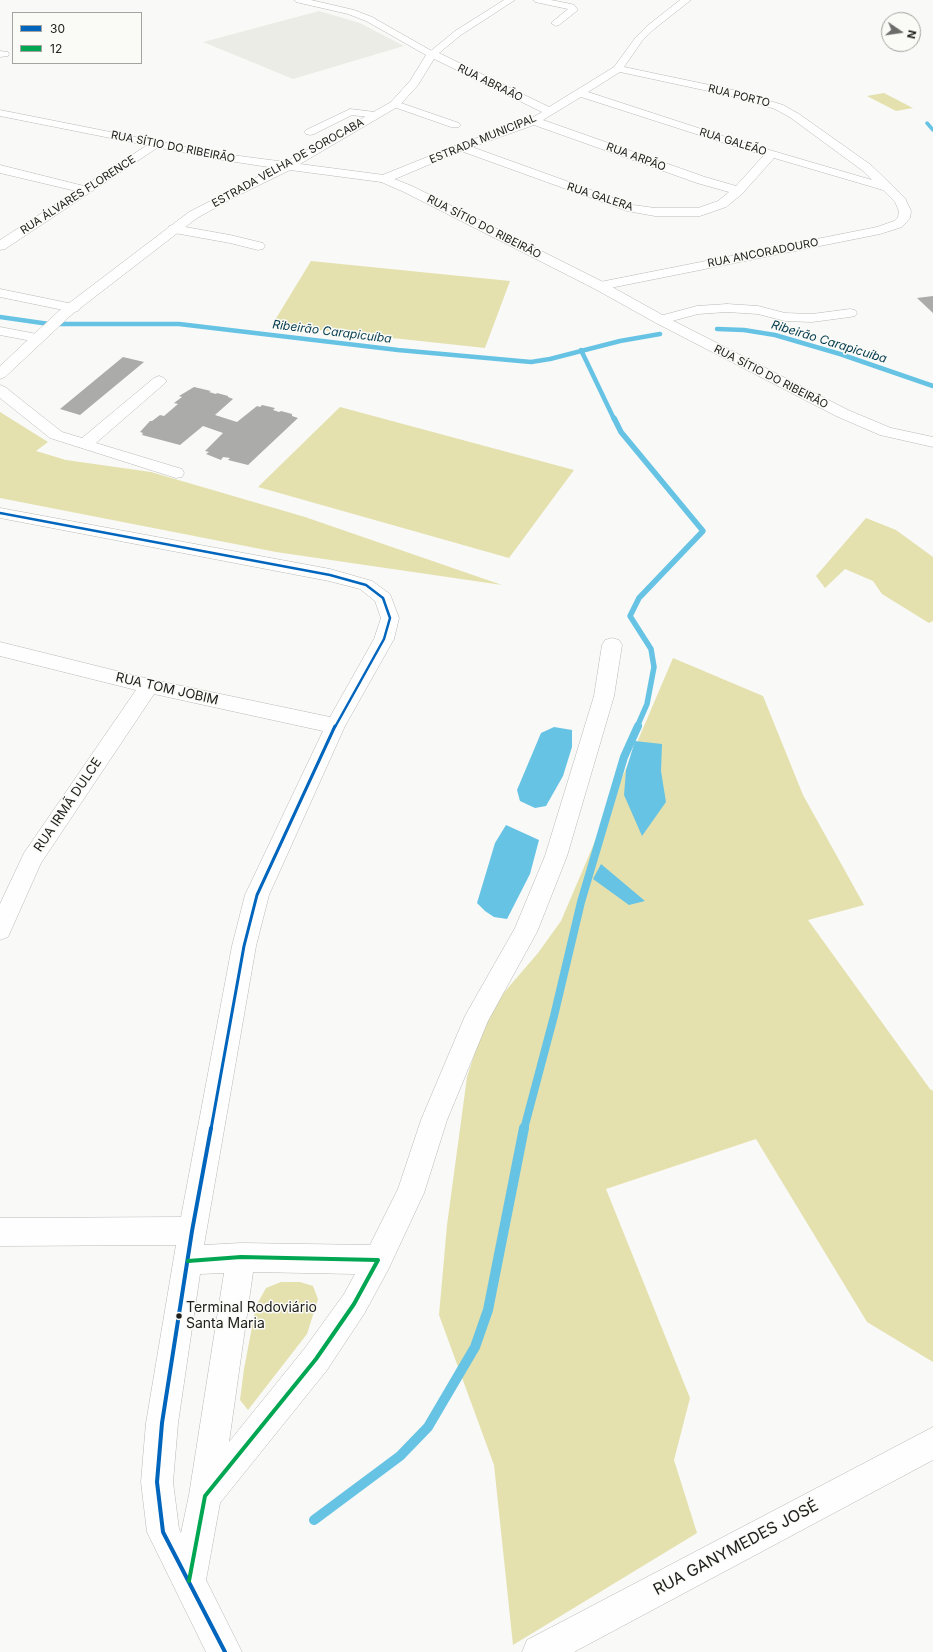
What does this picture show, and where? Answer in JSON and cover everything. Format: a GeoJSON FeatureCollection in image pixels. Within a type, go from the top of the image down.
{"type":"FeatureCollection","features":[{"type":"Feature","properties":{"kind":"street"},"geometry":{"type":"LineString","coordinates":[[299,0],[351,12],[369,19],[432,54]]}},
{"type":"Feature","properties":{"kind":"street","name":"ESTRADA VELHA DE SOROCABA"},"geometry":{"type":"LineString","coordinates":[[0,374],[39,335],[193,215],[223,198],[288,166],[395,104],[414,83],[432,54],[458,33],[510,0]]}},
{"type":"Feature","properties":{"kind":"street"},"geometry":{"type":"LineString","coordinates":[[538,0],[571,7],[573,10],[556,24]]}},
{"type":"Feature","properties":{"kind":"street","name":"ESTRADA MUNICIPAL"},"geometry":{"type":"LineString","coordinates":[[384,179],[461,147],[534,121],[618,69],[639,39],[650,28],[686,0]]}},
{"type":"Feature","properties":{"kind":"street","name":"RUA ABRAÃO"},"geometry":{"type":"LineString","coordinates":[[432,54],[549,111]]}},
{"type":"Feature","properties":{"kind":"street","name":"RUA PORTO"},"geometry":{"type":"LineString","coordinates":[[618,69],[738,94],[779,107],[795,116],[867,168],[901,201]]}},
{"type":"Feature","properties":{"kind":"street","name":"RUA GALEÃO"},"geometry":{"type":"LineString","coordinates":[[580,93],[772,154],[887,188]]}},
{"type":"Feature","properties":{"kind":"street"},"geometry":{"type":"LineString","coordinates":[[395,104],[455,125]]}},
{"type":"Feature","properties":{"kind":"street"},"geometry":{"type":"LineString","coordinates":[[310,132],[350,112],[376,115]]}},
{"type":"Feature","properties":{"kind":"street","name":"RUA SÍTIO DO RIBEIRÃO"},"geometry":{"type":"LineString","coordinates":[[0,113],[216,156],[384,179],[455,212],[600,286],[661,320],[842,413],[886,432],[933,442]]}},
{"type":"Feature","properties":{"kind":"street","name":"RUA ARPÃO"},"geometry":{"type":"LineString","coordinates":[[534,121],[701,180],[738,191]]}},
{"type":"Feature","properties":{"kind":"street","name":"RUA ÁLVARES FLORENCE"},"geometry":{"type":"LineString","coordinates":[[0,246],[156,144]]}},
{"type":"Feature","properties":{"kind":"street","name":"RUA GALERA"},"geometry":{"type":"LineString","coordinates":[[461,147],[613,203],[655,212],[679,213],[700,212],[722,204],[738,191],[772,154]]}},
{"type":"Feature","properties":{"kind":"street"},"geometry":{"type":"LineString","coordinates":[[0,169],[86,190]]}},
{"type":"Feature","properties":{"kind":"street","name":"RUA ANCORADOURO"},"geometry":{"type":"LineString","coordinates":[[600,286],[880,230],[898,224],[904,218],[905,211],[901,201]]}},
{"type":"Feature","properties":{"kind":"street"},"geometry":{"type":"LineString","coordinates":[[174,229],[258,246]]}},
{"type":"Feature","properties":{"kind":"street"},"geometry":{"type":"LineString","coordinates":[[0,293],[69,311]]}},
{"type":"Feature","properties":{"kind":"street"},"geometry":{"type":"LineString","coordinates":[[661,320],[697,310],[727,308],[758,310],[785,316],[812,318],[850,313]]}},
{"type":"Feature","properties":{"kind":"street"},"geometry":{"type":"LineString","coordinates":[[0,331],[39,335]]}},
{"type":"Feature","properties":{"kind":"street"},"geometry":{"type":"LineString","coordinates":[[85,444],[159,381]]}},
{"type":"Feature","properties":{"kind":"street"},"geometry":{"type":"LineString","coordinates":[[0,390],[56,435],[176,473]]}},
{"type":"Feature","properties":{"kind":"street"},"geometry":{"type":"LineString","coordinates":[[0,513],[330,575],[366,585],[384,598],[390,618],[384,639],[335,726],[257,895],[244,946],[192,1231],[162,1423],[157,1482],[163,1532],[225,1652]]}},
{"type":"Feature","properties":{"kind":"street"},"geometry":{"type":"LineString","coordinates":[[205,1496],[316,1359],[354,1304],[378,1260],[410,1193],[434,1120],[477,1016],[526,932],[556,856],[604,696],[612,645]]}},
{"type":"Feature","properties":{"kind":"street","name":"RUA TOM JOBIM"},"geometry":{"type":"LineString","coordinates":[[0,649],[149,686],[335,726]]}},
{"type":"Feature","properties":{"kind":"street","name":"RUA IRMÃ DULCE"},"geometry":{"type":"LineString","coordinates":[[0,930],[32,859],[149,686]]}},
{"type":"Feature","properties":{"kind":"street"},"geometry":{"type":"LineString","coordinates":[[0,1232],[192,1231]]}},
{"type":"Feature","properties":{"kind":"street"},"geometry":{"type":"LineString","coordinates":[[188,1261],[241,1257],[378,1260]]}},
{"type":"Feature","properties":{"kind":"street"},"geometry":{"type":"LineString","coordinates":[[189,1581],[205,1496],[241,1257]]}},
{"type":"Feature","properties":{"kind":"street","name":"RUA GANYMEDES JOSÉ"},"geometry":{"type":"LineString","coordinates":[[539,1652],[933,1443]]}},
{"type":"Feature","properties":{"kind":"shaded area"},"geometry":{"type":"Polygon","coordinates":[[[319,11],[360,23],[404,46],[293,79],[203,42],[319,11]]]}},
{"type":"Feature","properties":{"kind":"shaded area"},"geometry":{"type":"Polygon","coordinates":[[[884,93],[913,108],[896,111],[867,96],[884,93]]]}},
{"type":"Feature","properties":{"kind":"shaded area"},"geometry":{"type":"Polygon","coordinates":[[[311,261],[510,281],[485,348],[272,325],[311,261]]]}},
{"type":"Feature","properties":{"kind":"shaded area"},"geometry":{"type":"Polygon","coordinates":[[[340,407],[574,470],[509,558],[258,487],[340,407]]]}},
{"type":"Feature","properties":{"kind":"shaded area"},"geometry":{"type":"Polygon","coordinates":[[[0,412],[48,442],[36,451],[66,460],[151,472],[305,517],[502,585],[276,552],[0,498],[0,412]]]}},
{"type":"Feature","properties":{"kind":"shaded area"},"geometry":{"type":"Polygon","coordinates":[[[866,518],[896,530],[933,557],[933,621],[929,623],[882,594],[873,581],[845,569],[825,588],[816,576],[866,518]]]}},
{"type":"Feature","properties":{"kind":"shaded area"},"geometry":{"type":"Polygon","coordinates":[[[673,658],[763,696],[803,795],[864,905],[808,920],[930,1089],[933,1091],[933,1362],[867,1322],[756,1139],[606,1189],[690,1398],[674,1460],[697,1533],[513,1645],[494,1465],[439,1315],[447,1225],[467,1077],[489,1010],[538,953],[561,921],[673,658]]]}},
{"type":"Feature","properties":{"kind":"shaded area","name":"Terminal Rodoviário Santa Maria"},"geometry":{"type":"Polygon","coordinates":[[[281,1282],[300,1282],[313,1286],[318,1299],[307,1334],[248,1410],[240,1400],[244,1369],[256,1306],[266,1288],[281,1282]]]}},
{"type":"Feature","properties":{"kind":"water"},"geometry":{"type":"Polygon","coordinates":[[[554,727],[572,730],[572,747],[563,776],[546,806],[535,808],[520,801],[517,790],[541,733],[554,727]]]}},
{"type":"Feature","properties":{"kind":"water"},"geometry":{"type":"Polygon","coordinates":[[[635,741],[662,744],[661,771],[666,802],[642,836],[624,795],[626,770],[635,741]]]}},
{"type":"Feature","properties":{"kind":"water"},"geometry":{"type":"Polygon","coordinates":[[[506,825],[539,840],[530,874],[507,919],[494,917],[477,903],[495,843],[506,825]]]}},
{"type":"Feature","properties":{"kind":"water"},"geometry":{"type":"Polygon","coordinates":[[[601,864],[645,901],[629,905],[593,879],[601,864]]]}},
{"type":"Feature","properties":{"kind":"building"},"geometry":{"type":"Polygon","coordinates":[[[933,296],[933,313],[917,298],[933,296]]]}},
{"type":"Feature","properties":{"kind":"building"},"geometry":{"type":"Polygon","coordinates":[[[123,357],[144,362],[80,415],[60,409],[123,357]]]}},
{"type":"Feature","properties":{"kind":"building"},"geometry":{"type":"Polygon","coordinates":[[[194,387],[228,396],[233,399],[215,415],[237,422],[257,406],[260,407],[262,405],[275,408],[273,410],[279,412],[281,411],[292,414],[292,416],[298,418],[248,465],[228,460],[230,458],[223,457],[221,460],[206,454],[209,452],[205,451],[223,433],[203,426],[180,445],[142,435],[143,433],[140,432],[150,421],[160,415],[164,416],[178,404],[174,403],[182,397],[179,396],[194,387]]]}},
{"type":"Feature","properties":{"kind":"waterway"},"geometry":{"type":"LineString","coordinates":[[927,123],[933,130]]}},
{"type":"Feature","properties":{"kind":"waterway","name":"Ribeirão Carapicuíba"},"geometry":{"type":"LineString","coordinates":[[0,317],[49,324],[179,324],[398,350],[531,362],[581,351]]}},
{"type":"Feature","properties":{"kind":"waterway","name":"Ribeirão Carapicuíba"},"geometry":{"type":"LineString","coordinates":[[717,329],[744,330],[775,335],[840,354],[933,386]]}},
{"type":"Feature","properties":{"kind":"waterway","name":"Ribeirão Carapicuíba"},"geometry":{"type":"LineString","coordinates":[[581,351],[620,341],[660,334]]}},
{"type":"Feature","properties":{"kind":"waterway"},"geometry":{"type":"LineString","coordinates":[[581,351],[614,419]]}},
{"type":"Feature","properties":{"kind":"waterway"},"geometry":{"type":"LineString","coordinates":[[614,418],[621,432],[703,531],[639,598],[630,616],[651,649],[654,667],[647,704],[637,727]]}},
{"type":"Feature","properties":{"kind":"waterway"},"geometry":{"type":"LineString","coordinates":[[524,1129],[554,1016],[581,902],[624,757],[638,726]]}},
{"type":"Feature","properties":{"kind":"waterway"},"geometry":{"type":"LineString","coordinates":[[314,1520],[400,1456],[428,1427],[475,1347],[488,1310],[524,1128]]}},
{"type":"Feature","properties":{"kind":"transit line","name":"30"},"geometry":{"type":"LineString","coordinates":[[0,513],[330,575],[366,585],[383,598],[390,618],[384,639],[335,726],[257,895],[244,946],[192,1231],[162,1423],[157,1482],[163,1532],[225,1652]]}},
{"type":"Feature","properties":{"kind":"transit line","name":"12"},"geometry":{"type":"LineString","coordinates":[[188,1261],[241,1257],[378,1260],[354,1304],[316,1359],[205,1496],[189,1581]]}},
{"type":"Feature","properties":{"kind":"place","name":"Terminal Rodoviário Santa Maria"},"geometry":{"type":"Point","coordinates":[179,1316]}}]}
